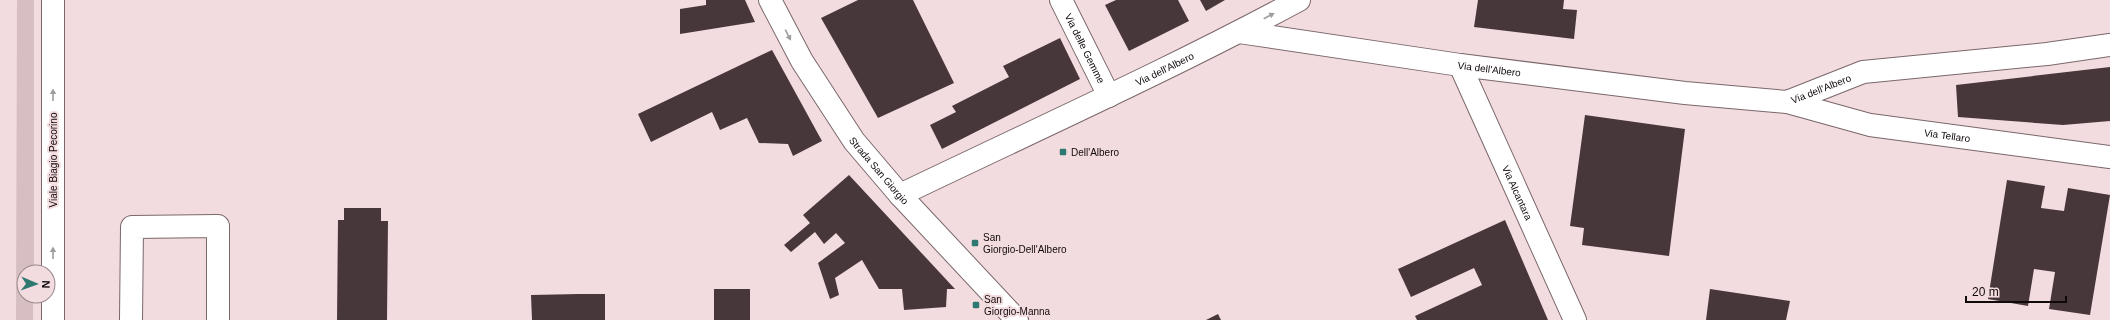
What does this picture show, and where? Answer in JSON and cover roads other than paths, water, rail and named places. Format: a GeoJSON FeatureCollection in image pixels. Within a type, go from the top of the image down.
{"type":"FeatureCollection","features":[{"type":"Feature","properties":{"kind":"street","name":"Viale Biagio Pecorino"},"geometry":{"type":"LineString","coordinates":[[52,0],[53,320]]}},
{"type":"Feature","properties":{"kind":"street","name":"Strada San Giorgio"},"geometry":{"type":"LineString","coordinates":[[770,0],[802,61],[854,141],[900,195],[1017,320]]}},
{"type":"Feature","properties":{"kind":"street","name":"Via delle Gemme"},"geometry":{"type":"LineString","coordinates":[[1061,0],[1109,96]]}},
{"type":"Feature","properties":{"kind":"street"},"geometry":{"type":"LineString","coordinates":[[1239,32],[1299,0]]}},
{"type":"Feature","properties":{"kind":"street","name":"Via dell'Albero"},"geometry":{"type":"LineString","coordinates":[[900,195],[1109,96],[1239,32],[1460,65],[1685,93],[1787,102],[1863,72],[2047,54],[2110,45]]}},
{"type":"Feature","properties":{"kind":"street","name":"Via Alcantara"},"geometry":{"type":"LineString","coordinates":[[1460,65],[1575,320]]}},
{"type":"Feature","properties":{"kind":"street","name":"Via Tellaro"},"geometry":{"type":"LineString","coordinates":[[1787,102],[1870,125],[2110,157]]}},
{"type":"Feature","properties":{"kind":"street"},"geometry":{"type":"LineString","coordinates":[[131,320],[132,227],[218,226],[218,320]]}},
{"type":"Feature","properties":{"kind":"place","name":"Dell'Albero"},"geometry":{"type":"Point","coordinates":[1063,152]}},
{"type":"Feature","properties":{"kind":"place","name":"San Giorgio-Dell'Albero"},"geometry":{"type":"Point","coordinates":[975,243]}},
{"type":"Feature","properties":{"kind":"place","name":"San Giorgio-Manna"},"geometry":{"type":"Point","coordinates":[976,305]}}]}
